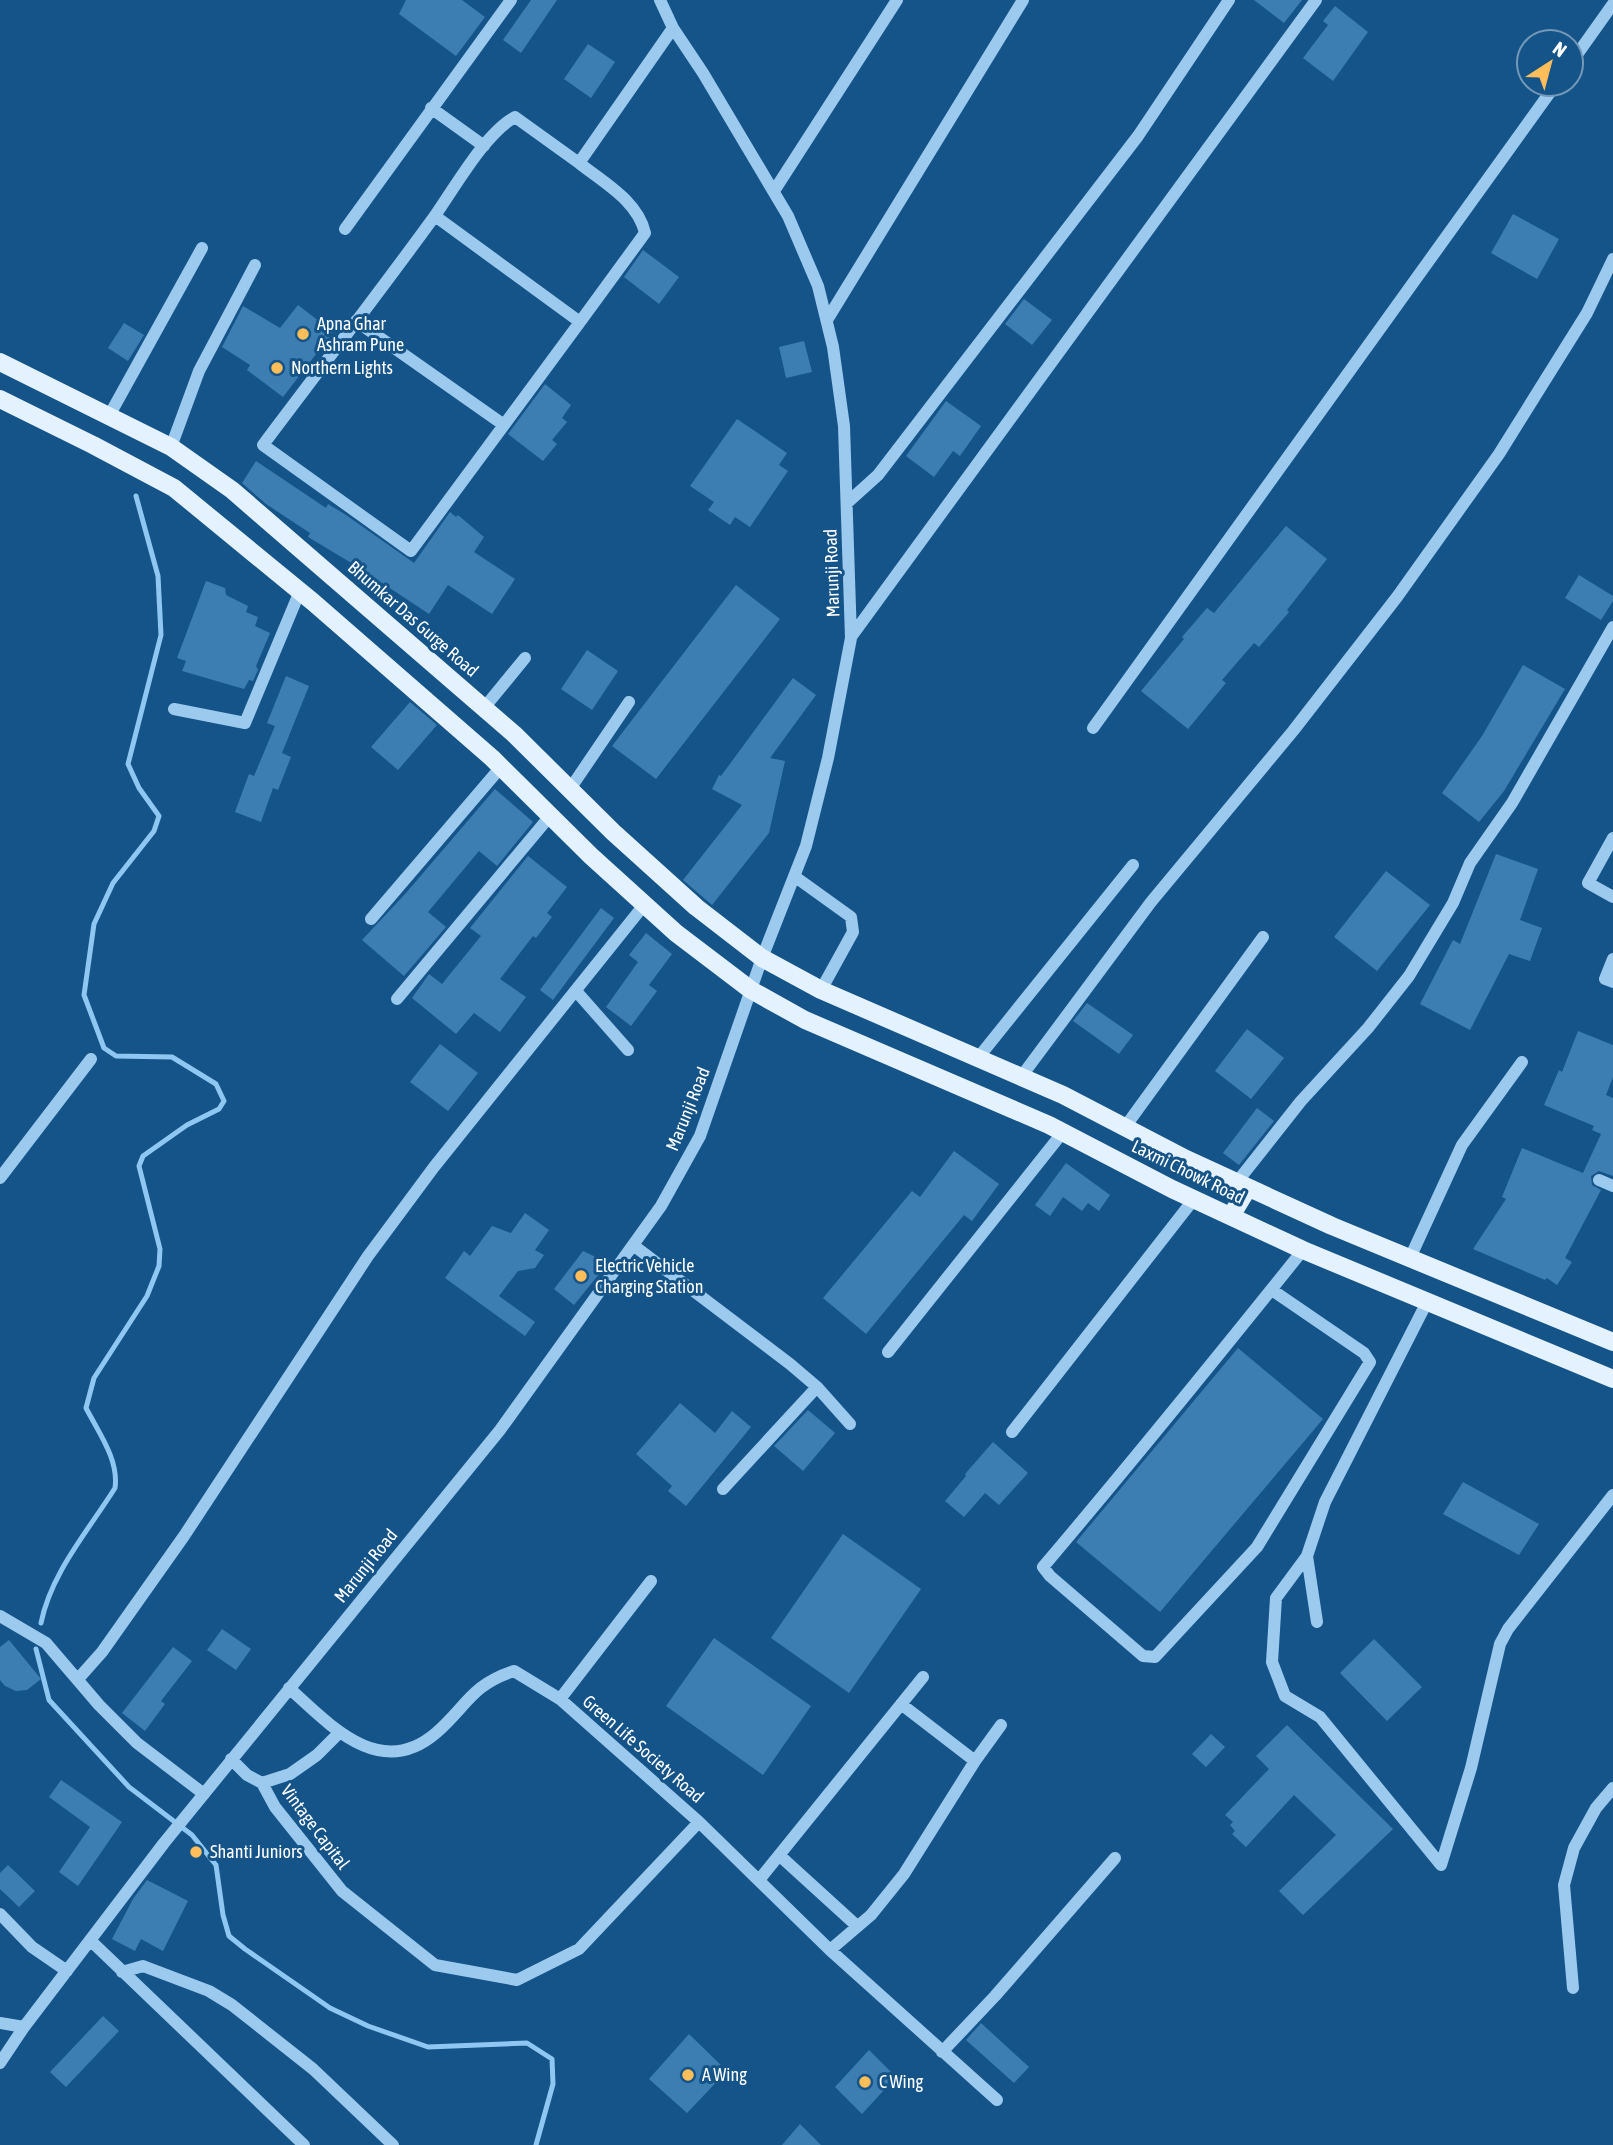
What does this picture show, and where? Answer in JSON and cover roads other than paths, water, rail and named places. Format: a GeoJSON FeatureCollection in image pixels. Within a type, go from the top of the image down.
{"type":"FeatureCollection","features":[{"type":"Feature","properties":{"kind":"main road","name":"Bhumkar Das Gurge Road"},"geometry":{"type":"LineString","coordinates":[[0,362],[171,447],[232,490],[523,742],[613,832],[696,907],[762,958]]}},
{"type":"Feature","properties":{"kind":"main road"},"geometry":{"type":"LineString","coordinates":[[0,399],[174,488],[306,596],[501,767],[676,933],[751,990]]}},
{"type":"Feature","properties":{"kind":"main road"},"geometry":{"type":"LineString","coordinates":[[174,488],[192,462]]}},
{"type":"Feature","properties":{"kind":"main road"},"geometry":{"type":"LineString","coordinates":[[306,596],[334,578]]}},
{"type":"Feature","properties":{"kind":"main road"},"geometry":{"type":"LineString","coordinates":[[501,767],[523,742]]}},
{"type":"Feature","properties":{"kind":"main road","name":"Laxmi Chowk Road"},"geometry":{"type":"LineString","coordinates":[[762,958],[821,990],[1063,1095],[1243,1185],[1332,1226],[1613,1342]]}},
{"type":"Feature","properties":{"kind":"main road","name":"Laxmi Chowk Road"},"geometry":{"type":"LineString","coordinates":[[751,990],[805,1020],[1063,1132],[1194,1199],[1303,1250],[1613,1379]]}},
{"type":"Feature","properties":{"kind":"main road"},"geometry":{"type":"LineString","coordinates":[[1231,1216],[1243,1185]]}},
{"type":"Feature","properties":{"kind":"street"},"geometry":{"type":"LineString","coordinates":[[345,229],[511,0]]}},
{"type":"Feature","properties":{"kind":"street","name":"Marunji Road"},"geometry":{"type":"LineString","coordinates":[[0,2063],[66,1971],[190,1810],[500,1430],[661,1206],[700,1136],[762,958],[806,846],[825,771],[851,638],[844,426],[833,347],[818,286],[788,215],[673,28],[660,0]]}},
{"type":"Feature","properties":{"kind":"street"},"geometry":{"type":"LineString","coordinates":[[774,191],[897,0]]}},
{"type":"Feature","properties":{"kind":"street"},"geometry":{"type":"LineString","coordinates":[[827,320],[1023,0]]}},
{"type":"Feature","properties":{"kind":"street"},"geometry":{"type":"LineString","coordinates":[[847,503],[878,475],[1138,136],[1229,0]]}},
{"type":"Feature","properties":{"kind":"street"},"geometry":{"type":"LineString","coordinates":[[851,638],[1316,0]]}},
{"type":"Feature","properties":{"kind":"street"},"geometry":{"type":"LineString","coordinates":[[1585,43],[1613,4]]}},
{"type":"Feature","properties":{"kind":"street"},"geometry":{"type":"LineString","coordinates":[[579,163],[673,28]]}},
{"type":"Feature","properties":{"kind":"street"},"geometry":{"type":"LineString","coordinates":[[1093,728],[1546,98]]}},
{"type":"Feature","properties":{"kind":"street"},"geometry":{"type":"LineString","coordinates":[[431,108],[484,146]]}},
{"type":"Feature","properties":{"kind":"street"},"geometry":{"type":"LineString","coordinates":[[514,117],[579,163],[632,207],[642,219],[645,233],[411,551],[263,445],[435,216],[484,146],[514,117]]}},
{"type":"Feature","properties":{"kind":"street"},"geometry":{"type":"LineString","coordinates":[[435,216],[580,323]]}},
{"type":"Feature","properties":{"kind":"street"},"geometry":{"type":"LineString","coordinates":[[109,415],[202,247]]}},
{"type":"Feature","properties":{"kind":"street"},"geometry":{"type":"LineString","coordinates":[[1021,1077],[1151,902],[1293,731],[1397,597],[1499,454],[1587,313],[1613,259]]}},
{"type":"Feature","properties":{"kind":"street"},"geometry":{"type":"LineString","coordinates":[[171,447],[199,371],[255,265]]}},
{"type":"Feature","properties":{"kind":"street"},"geometry":{"type":"LineString","coordinates":[[356,321],[504,425]]}},
{"type":"Feature","properties":{"kind":"street"},"geometry":{"type":"LineString","coordinates":[[174,709],[245,723],[306,596]]}},
{"type":"Feature","properties":{"kind":"street"},"geometry":{"type":"LineString","coordinates":[[1243,1185],[1301,1101],[1368,1028],[1409,976],[1453,903],[1470,863],[1512,803],[1613,627]]}},
{"type":"Feature","properties":{"kind":"street"},"geometry":{"type":"LineString","coordinates":[[484,708],[525,658]]}},
{"type":"Feature","properties":{"kind":"street"},"geometry":{"type":"LineString","coordinates":[[570,789],[629,702]]}},
{"type":"Feature","properties":{"kind":"street"},"geometry":{"type":"LineString","coordinates":[[371,919],[501,767]]}},
{"type":"Feature","properties":{"kind":"street"},"geometry":{"type":"LineString","coordinates":[[397,999],[550,816]]}},
{"type":"Feature","properties":{"kind":"street"},"geometry":{"type":"LineString","coordinates":[[1613,838],[1588,883],[1613,897]]}},
{"type":"Feature","properties":{"kind":"street"},"geometry":{"type":"LineString","coordinates":[[978,1058],[1133,865]]}},
{"type":"Feature","properties":{"kind":"street"},"geometry":{"type":"LineString","coordinates":[[794,876],[851,917],[853,932],[821,990]]}},
{"type":"Feature","properties":{"kind":"street"},"geometry":{"type":"LineString","coordinates":[[78,1679],[102,1652],[184,1536],[368,1256],[433,1167],[644,905]]}},
{"type":"Feature","properties":{"kind":"street"},"geometry":{"type":"LineString","coordinates":[[1125,1127],[1263,937]]}},
{"type":"Feature","properties":{"kind":"street"},"geometry":{"type":"LineString","coordinates":[[1613,959],[1605,979],[1613,982]]}},
{"type":"Feature","properties":{"kind":"street"},"geometry":{"type":"LineString","coordinates":[[576,991],[628,1050]]}},
{"type":"Feature","properties":{"kind":"street"},"geometry":{"type":"LineString","coordinates":[[0,1178],[91,1059]]}},
{"type":"Feature","properties":{"kind":"street"},"geometry":{"type":"LineString","coordinates":[[1410,1258],[1462,1145],[1522,1062]]}},
{"type":"Feature","properties":{"kind":"street"},"geometry":{"type":"LineString","coordinates":[[888,1352],[1063,1132]]}},
{"type":"Feature","properties":{"kind":"street"},"geometry":{"type":"LineString","coordinates":[[1599,1180],[1613,1186]]}},
{"type":"Feature","properties":{"kind":"street"},"geometry":{"type":"LineString","coordinates":[[1012,1432],[1194,1199]]}},
{"type":"Feature","properties":{"kind":"street"},"geometry":{"type":"LineString","coordinates":[[633,1245],[790,1364],[817,1387],[850,1424]]}},
{"type":"Feature","properties":{"kind":"street"},"geometry":{"type":"LineString","coordinates":[[1272,1290],[1364,1353],[1370,1362],[1257,1547],[1155,1657],[1143,1656],[1043,1567],[1303,1250]]}},
{"type":"Feature","properties":{"kind":"street"},"geometry":{"type":"LineString","coordinates":[[1427,1302],[1325,1502],[1307,1556],[1276,1598],[1272,1662],[1285,1696],[1320,1717],[1441,1864],[1471,1769],[1500,1644],[1508,1629],[1613,1495]]}},
{"type":"Feature","properties":{"kind":"street"},"geometry":{"type":"LineString","coordinates":[[723,1489],[817,1387]]}},
{"type":"Feature","properties":{"kind":"street"},"geometry":{"type":"LineString","coordinates":[[1307,1556],[1317,1622]]}},
{"type":"Feature","properties":{"kind":"street"},"geometry":{"type":"LineString","coordinates":[[560,1699],[651,1581]]}},
{"type":"Feature","properties":{"kind":"street"},"geometry":{"type":"LineString","coordinates":[[0,1616],[46,1643],[99,1705],[137,1743],[204,1794]]}},
{"type":"Feature","properties":{"kind":"street","name":"Green Life Society Road"},"geometry":{"type":"LineString","coordinates":[[289,1688],[339,1733],[389,1754],[409,1749],[435,1734],[464,1702],[491,1679],[514,1671],[560,1699],[699,1822],[830,1950],[997,2101]]}},
{"type":"Feature","properties":{"kind":"street"},"geometry":{"type":"LineString","coordinates":[[759,1880],[923,1677]]}},
{"type":"Feature","properties":{"kind":"street"},"geometry":{"type":"LineString","coordinates":[[901,1704],[975,1761]]}},
{"type":"Feature","properties":{"kind":"street"},"geometry":{"type":"LineString","coordinates":[[830,1950],[871,1915],[904,1874],[975,1761],[1001,1725]]}},
{"type":"Feature","properties":{"kind":"street","name":"Vintage Capital"},"geometry":{"type":"LineString","coordinates":[[262,1783],[290,1774],[317,1755],[339,1733]]}},
{"type":"Feature","properties":{"kind":"street","name":"Vintage Capital"},"geometry":{"type":"LineString","coordinates":[[231,1759],[247,1775],[262,1783],[275,1807],[342,1891],[435,1965],[516,1980],[579,1950],[699,1822]]}},
{"type":"Feature","properties":{"kind":"street"},"geometry":{"type":"LineString","coordinates":[[1573,1989],[1564,1885],[1574,1848],[1595,1808],[1613,1788]]}},
{"type":"Feature","properties":{"kind":"street"},"geometry":{"type":"LineString","coordinates":[[779,1855],[858,1926]]}},
{"type":"Feature","properties":{"kind":"street"},"geometry":{"type":"LineString","coordinates":[[942,2052],[995,1996],[1115,1858]]}},
{"type":"Feature","properties":{"kind":"street"},"geometry":{"type":"LineString","coordinates":[[0,1914],[32,1947],[66,1971]]}},
{"type":"Feature","properties":{"kind":"street"},"geometry":{"type":"LineString","coordinates":[[91,1941],[304,2145]]}},
{"type":"Feature","properties":{"kind":"street"},"geometry":{"type":"LineString","coordinates":[[122,1972],[144,1966],[209,1991],[232,2005],[313,2069],[393,2145]]}},
{"type":"Feature","properties":{"kind":"street"},"geometry":{"type":"LineString","coordinates":[[0,2023],[24,2027]]}},
{"type":"Feature","properties":{"kind":"waterway"},"geometry":{"type":"LineString","coordinates":[[41,1623],[53,1587],[62,1570],[115,1488],[111,1457],[86,1408],[94,1378],[147,1296],[159,1266],[160,1249],[139,1166],[143,1156],[187,1125],[219,1109],[224,1101],[216,1084],[172,1057],[116,1056],[104,1048],[84,995],[94,924],[113,883],[154,831],[159,816],[139,788],[128,764],[161,635],[158,576],[136,496]]}},
{"type":"Feature","properties":{"kind":"waterway"},"geometry":{"type":"LineString","coordinates":[[36,1649],[49,1700],[129,1787],[192,1835],[216,1865],[223,1915],[229,1936],[245,1949],[330,2008],[368,2026],[428,2047],[527,2043],[552,2059],[553,2084],[536,2145]]}},
{"type":"Feature","properties":{"kind":"place","name":"Apna Ghar Ashram Pune"},"geometry":{"type":"Point","coordinates":[303,334]}},
{"type":"Feature","properties":{"kind":"place","name":"Northern Lights"},"geometry":{"type":"Point","coordinates":[277,368]}},
{"type":"Feature","properties":{"kind":"place","name":"Electric Vehicle Charging Station"},"geometry":{"type":"Point","coordinates":[581,1276]}},
{"type":"Feature","properties":{"kind":"place","name":"Shanti Juniors"},"geometry":{"type":"Point","coordinates":[196,1852]}},
{"type":"Feature","properties":{"kind":"place","name":"A Wing"},"geometry":{"type":"Point","coordinates":[688,2075]}},
{"type":"Feature","properties":{"kind":"place","name":"C Wing"},"geometry":{"type":"Point","coordinates":[865,2082]}}]}
